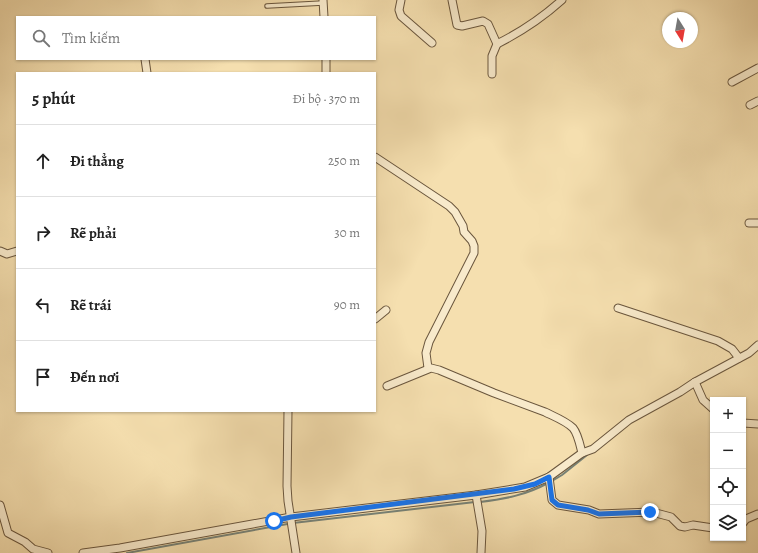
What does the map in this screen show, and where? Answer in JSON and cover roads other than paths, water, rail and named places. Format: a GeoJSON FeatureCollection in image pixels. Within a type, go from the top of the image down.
{"type":"FeatureCollection","features":[{"type":"Feature","properties":{"kind":"street"},"geometry":{"type":"LineString","coordinates":[[401,0],[399,10],[401,16],[432,43]]}},
{"type":"Feature","properties":{"kind":"street"},"geometry":{"type":"LineString","coordinates":[[452,0],[457,25],[462,26],[485,21],[488,24],[497,44]]}},
{"type":"Feature","properties":{"kind":"street"},"geometry":{"type":"LineString","coordinates":[[492,74],[492,56],[497,44],[518,34],[562,0]]}},
{"type":"Feature","properties":{"kind":"street"},"geometry":{"type":"LineString","coordinates":[[323,2],[324,16]]}},
{"type":"Feature","properties":{"kind":"street"},"geometry":{"type":"LineString","coordinates":[[146,60],[148,72]]}},
{"type":"Feature","properties":{"kind":"street"},"geometry":{"type":"LineString","coordinates":[[326,60],[326,72]]}},
{"type":"Feature","properties":{"kind":"street"},"geometry":{"type":"LineString","coordinates":[[732,82],[758,68]]}},
{"type":"Feature","properties":{"kind":"street"},"geometry":{"type":"LineString","coordinates":[[750,104],[758,101]]}},
{"type":"Feature","properties":{"kind":"street"},"geometry":{"type":"LineString","coordinates":[[376,158],[449,206],[459,218],[464,226],[464,232],[474,246],[474,253],[428,342],[426,353],[428,368]]}},
{"type":"Feature","properties":{"kind":"street"},"geometry":{"type":"LineString","coordinates":[[749,223],[758,223]]}},
{"type":"Feature","properties":{"kind":"street"},"geometry":{"type":"LineString","coordinates":[[2,255],[11,254],[16,252]]}},
{"type":"Feature","properties":{"kind":"street"},"geometry":{"type":"LineString","coordinates":[[618,308],[718,341],[732,349],[739,358]]}},
{"type":"Feature","properties":{"kind":"street"},"geometry":{"type":"LineString","coordinates":[[376,319],[386,310]]}},
{"type":"Feature","properties":{"kind":"street"},"geometry":{"type":"LineString","coordinates":[[84,553],[120,551],[292,522],[477,498],[550,481],[582,453],[592,449],[629,420],[680,392],[698,386],[739,358],[749,353],[758,345]]}},
{"type":"Feature","properties":{"kind":"street"},"geometry":{"type":"LineString","coordinates":[[387,386],[428,368],[439,370],[468,383],[545,412],[572,427],[582,453]]}},
{"type":"Feature","properties":{"kind":"street"},"geometry":{"type":"LineString","coordinates":[[698,386],[703,400],[710,406]]}},
{"type":"Feature","properties":{"kind":"street"},"geometry":{"type":"LineString","coordinates":[[288,412],[287,486],[296,553]]}},
{"type":"Feature","properties":{"kind":"street"},"geometry":{"type":"LineString","coordinates":[[746,423],[758,424]]}},
{"type":"Feature","properties":{"kind":"street"},"geometry":{"type":"LineString","coordinates":[[550,481],[552,500],[563,506],[588,510],[599,514],[652,512],[671,517],[680,526],[685,527],[693,525],[710,528]]}},
{"type":"Feature","properties":{"kind":"street"},"geometry":{"type":"LineString","coordinates":[[477,498],[482,531],[481,553]]}},
{"type":"Feature","properties":{"kind":"street"},"geometry":{"type":"LineString","coordinates":[[0,505],[8,533],[25,542],[33,549],[48,553]]}},
{"type":"Feature","properties":{"kind":"street"},"geometry":{"type":"LineString","coordinates":[[746,519],[758,514]]}},
{"type":"Feature","properties":{"kind":"lane"},"geometry":{"type":"LineString","coordinates":[[267,6],[323,2]]}},
{"type":"Feature","properties":{"kind":"waterway"},"geometry":{"type":"LineString","coordinates":[[552,481],[587,455]]}},
{"type":"Feature","properties":{"kind":"waterway"},"geometry":{"type":"LineString","coordinates":[[480,502],[515,496],[532,491],[548,483]]}},
{"type":"Feature","properties":{"kind":"waterway"},"geometry":{"type":"LineString","coordinates":[[127,553],[293,523],[475,502]]}}]}
